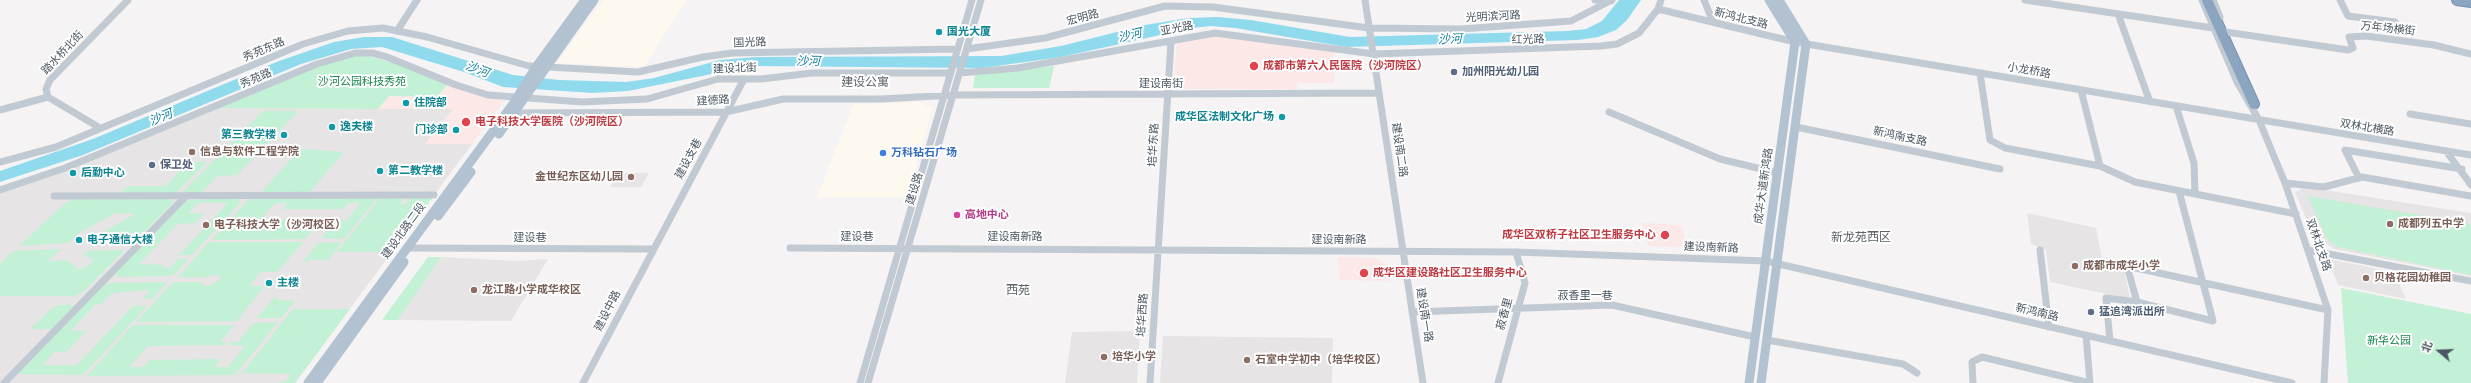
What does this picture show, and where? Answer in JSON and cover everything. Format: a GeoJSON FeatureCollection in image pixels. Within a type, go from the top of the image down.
{"type":"FeatureCollection","features":[{"type":"Feature","properties":{"kind":"highway"},"geometry":{"type":"LineString","coordinates":[[2207,0],[2243,83],[2254,104]]}},
{"type":"Feature","properties":{"kind":"highway"},"geometry":{"type":"LineString","coordinates":[[2457,0],[2471,2]]}},
{"type":"Feature","properties":{"kind":"main road"},"geometry":{"type":"LineString","coordinates":[[539,70],[585,0]]}},
{"type":"Feature","properties":{"kind":"main road"},"geometry":{"type":"LineString","coordinates":[[539,70],[594,0]]}},
{"type":"Feature","properties":{"kind":"main road"},"geometry":{"type":"LineString","coordinates":[[1770,0],[1795,42]]}},
{"type":"Feature","properties":{"kind":"main road"},"geometry":{"type":"LineString","coordinates":[[1761,383],[1806,44],[1779,0]]}},
{"type":"Feature","properties":{"kind":"main road"},"geometry":{"type":"LineString","coordinates":[[2452,0],[2471,2]]}},
{"type":"Feature","properties":{"kind":"main road","name":"成华大道新鸿路"},"geometry":{"type":"LineString","coordinates":[[1749,383],[1795,42]]}},
{"type":"Feature","properties":{"kind":"main road","name":"建设北路二段"},"geometry":{"type":"LineString","coordinates":[[308,383],[510,113],[539,70]]}},
{"type":"Feature","properties":{"kind":"main road","name":"建设北路二段"},"geometry":{"type":"LineString","coordinates":[[317,383],[410,248]]}},
{"type":"Feature","properties":{"kind":"street","name":"踏水桥北街"},"geometry":{"type":"LineString","coordinates":[[48,97],[46,89],[50,80],[128,0]]}},
{"type":"Feature","properties":{"kind":"street"},"geometry":{"type":"LineString","coordinates":[[397,31],[417,0]]}},
{"type":"Feature","properties":{"kind":"street","name":"建设路"},"geometry":{"type":"LineString","coordinates":[[860,383],[972,0]]}},
{"type":"Feature","properties":{"kind":"street","name":"建设路"},"geometry":{"type":"LineString","coordinates":[[868,383],[981,0]]}},
{"type":"Feature","properties":{"kind":"street","name":"建设南二路"},"geometry":{"type":"LineString","coordinates":[[1365,0],[1403,251]]}},
{"type":"Feature","properties":{"kind":"street"},"geometry":{"type":"LineString","coordinates":[[1595,0],[1612,1]]}},
{"type":"Feature","properties":{"kind":"street","name":"红光路"},"geometry":{"type":"LineString","coordinates":[[1374,52],[1570,49],[1617,44],[1639,33],[1658,9],[1661,0]]}},
{"type":"Feature","properties":{"kind":"street"},"geometry":{"type":"LineString","coordinates":[[1704,0],[1712,22]]}},
{"type":"Feature","properties":{"kind":"street"},"geometry":{"type":"LineString","coordinates":[[2025,0],[2213,28]]}},
{"type":"Feature","properties":{"kind":"street"},"geometry":{"type":"LineString","coordinates":[[2202,0],[2237,82],[2259,120]]}},
{"type":"Feature","properties":{"kind":"street"},"geometry":{"type":"LineString","coordinates":[[2213,0],[2249,83],[2259,120]]}},
{"type":"Feature","properties":{"kind":"street"},"geometry":{"type":"LineString","coordinates":[[2340,0],[2339,1],[2348,16],[2395,22]]}},
{"type":"Feature","properties":{"kind":"street","name":"光明滨河路"},"geometry":{"type":"LineString","coordinates":[[1370,30],[1460,29],[1571,21],[1612,1]]}},
{"type":"Feature","properties":{"kind":"street","name":"宏明路"},"geometry":{"type":"LineString","coordinates":[[966,52],[1045,38],[1165,6],[1212,7],[1370,30]]}},
{"type":"Feature","properties":{"kind":"street","name":"新鸿北支路"},"geometry":{"type":"LineString","coordinates":[[1658,9],[1795,42]]}},
{"type":"Feature","properties":{"kind":"street"},"geometry":{"type":"LineString","coordinates":[[2118,14],[2150,102]]}},
{"type":"Feature","properties":{"kind":"street","name":"秀苑东路"},"geometry":{"type":"LineString","coordinates":[[0,162],[56,147],[304,44],[348,31],[383,28],[539,70]]}},
{"type":"Feature","properties":{"kind":"street","name":"万年场横街"},"geometry":{"type":"LineString","coordinates":[[2226,32],[2348,50],[2353,48],[2349,37],[2366,36],[2434,45],[2471,54]]}},
{"type":"Feature","properties":{"kind":"street","name":"亚光路"},"geometry":{"type":"LineString","coordinates":[[961,71],[1018,68],[1205,34],[1224,33],[1336,50],[1374,52]]}},
{"type":"Feature","properties":{"kind":"street","name":"培华东路"},"geometry":{"type":"LineString","coordinates":[[1159,249],[1166,94],[1171,41]]}},
{"type":"Feature","properties":{"kind":"street","name":"小龙桥路"},"geometry":{"type":"LineString","coordinates":[[1795,42],[2259,120]]}},
{"type":"Feature","properties":{"kind":"street","name":"国光路"},"geometry":{"type":"LineString","coordinates":[[539,70],[638,72],[696,58],[732,53],[956,52]]}},
{"type":"Feature","properties":{"kind":"street","name":"秀苑路"},"geometry":{"type":"LineString","coordinates":[[0,190],[65,168],[317,64],[355,53],[372,53],[473,91],[521,96]]}},
{"type":"Feature","properties":{"kind":"street","name":"建设北街"},"geometry":{"type":"LineString","coordinates":[[521,96],[582,102],[647,99],[704,81],[812,73],[950,71]]}},
{"type":"Feature","properties":{"kind":"street"},"geometry":{"type":"LineString","coordinates":[[1980,73],[1990,140],[2005,148],[2100,166],[2135,182],[2296,214]]}},
{"type":"Feature","properties":{"kind":"street","name":"建设支巷"},"geometry":{"type":"LineString","coordinates":[[653,249],[744,79]]}},
{"type":"Feature","properties":{"kind":"street"},"geometry":{"type":"LineString","coordinates":[[2081,90],[2100,166]]}},
{"type":"Feature","properties":{"kind":"street","name":"建设南街"},"geometry":{"type":"LineString","coordinates":[[943,96],[1379,93]]}},
{"type":"Feature","properties":{"kind":"street","name":"建德路"},"geometry":{"type":"LineString","coordinates":[[510,113],[726,112],[783,99],[868,100],[943,96]]}},
{"type":"Feature","properties":{"kind":"street"},"geometry":{"type":"LineString","coordinates":[[0,110],[48,97],[100,128]]}},
{"type":"Feature","properties":{"kind":"street"},"geometry":{"type":"LineString","coordinates":[[2176,106],[2194,163],[2195,194]]}},
{"type":"Feature","properties":{"kind":"street"},"geometry":{"type":"LineString","coordinates":[[1609,112],[1720,159],[1778,173]]}},
{"type":"Feature","properties":{"kind":"street"},"geometry":{"type":"LineString","coordinates":[[2410,114],[2471,124]]}},
{"type":"Feature","properties":{"kind":"street","name":"双林北横路"},"geometry":{"type":"LineString","coordinates":[[2259,120],[2471,156]]}},
{"type":"Feature","properties":{"kind":"street","name":"双林北支路"},"geometry":{"type":"LineString","coordinates":[[2259,120],[2285,183],[2328,310],[2324,383]]}},
{"type":"Feature","properties":{"kind":"street","name":"新鸿南支路"},"geometry":{"type":"LineString","coordinates":[[1796,127],[2000,169]]}},
{"type":"Feature","properties":{"kind":"street"},"geometry":{"type":"LineString","coordinates":[[2359,178],[2345,150],[2462,170]]}},
{"type":"Feature","properties":{"kind":"street"},"geometry":{"type":"LineString","coordinates":[[2446,151],[2462,170],[2471,185]]}},
{"type":"Feature","properties":{"kind":"street"},"geometry":{"type":"LineString","coordinates":[[2285,183],[2324,187],[2359,178],[2471,196]]}},
{"type":"Feature","properties":{"kind":"street"},"geometry":{"type":"LineString","coordinates":[[2110,341],[2106,298],[2137,302],[2213,321],[2179,191]]}},
{"type":"Feature","properties":{"kind":"street"},"geometry":{"type":"LineString","coordinates":[[54,196],[434,195]]}},
{"type":"Feature","properties":{"kind":"street"},"geometry":{"type":"LineString","coordinates":[[4,383],[186,196]]}},
{"type":"Feature","properties":{"kind":"street","name":"建设巷"},"geometry":{"type":"LineString","coordinates":[[410,248],[653,249]]}},
{"type":"Feature","properties":{"kind":"street","name":"建设巷"},"geometry":{"type":"LineString","coordinates":[[790,248],[900,248]]}},
{"type":"Feature","properties":{"kind":"street","name":"建设南新路"},"geometry":{"type":"LineString","coordinates":[[900,248],[1516,252],[1766,261],[1777,263]]}},
{"type":"Feature","properties":{"kind":"street","name":"建设中路"},"geometry":{"type":"LineString","coordinates":[[583,383],[653,249]]}},
{"type":"Feature","properties":{"kind":"street","name":"培华西路"},"geometry":{"type":"LineString","coordinates":[[1150,383],[1159,249]]}},
{"type":"Feature","properties":{"kind":"street"},"geometry":{"type":"LineString","coordinates":[[2040,250],[2049,327]]}},
{"type":"Feature","properties":{"kind":"street"},"geometry":{"type":"LineString","coordinates":[[2308,250],[2471,281]]}},
{"type":"Feature","properties":{"kind":"street","name":"建设南一路"},"geometry":{"type":"LineString","coordinates":[[1403,251],[1423,383]]}},
{"type":"Feature","properties":{"kind":"street","name":"菽香里"},"geometry":{"type":"LineString","coordinates":[[1498,383],[1518,310],[1525,277],[1516,252]]}},
{"type":"Feature","properties":{"kind":"street","name":"新鸿南路"},"geometry":{"type":"LineString","coordinates":[[1777,263],[2292,383]]}},
{"type":"Feature","properties":{"kind":"street"},"geometry":{"type":"LineString","coordinates":[[2137,302],[2127,266],[2202,281],[2219,287],[2328,310]]}},
{"type":"Feature","properties":{"kind":"street","name":"菽香里一巷"},"geometry":{"type":"LineString","coordinates":[[1412,312],[1518,310],[1575,305],[1612,305],[1755,337]]}},
{"type":"Feature","properties":{"kind":"street"},"geometry":{"type":"LineString","coordinates":[[1973,383],[1972,362],[1982,357],[2090,383],[2086,335]]}},
{"type":"Feature","properties":{"kind":"street"},"geometry":{"type":"LineString","coordinates":[[1767,340],[1903,364],[1917,373]]}},
{"type":"Feature","properties":{"kind":"shaded area"},"geometry":{"type":"Polygon","coordinates":[[[603,0],[686,0],[644,67],[557,63],[603,0]]]}},
{"type":"Feature","properties":{"kind":"shaded area","name":"成都市第六人民医院（沙河院区）"},"geometry":{"type":"Polygon","coordinates":[[[1208,35],[1334,52],[1334,83],[1297,83],[1298,89],[1182,89],[1175,86],[1174,79],[1177,43],[1208,35]]]}},
{"type":"Feature","properties":{"kind":"shaded area","name":"电子科技大学医院（沙河院区）"},"geometry":{"type":"Polygon","coordinates":[[[448,84],[504,101],[472,144],[425,144],[453,109],[378,109],[388,96],[437,97],[448,84]]]}},
{"type":"Feature","properties":{"kind":"shaded area","name":"万科钻石广场"},"geometry":{"type":"Polygon","coordinates":[[[919,102],[932,108],[908,197],[817,197],[854,104],[919,102]]]}},
{"type":"Feature","properties":{"kind":"shaded area","name":"电子科技大学（沙河校区）"},"geometry":{"type":"Polygon","coordinates":[[[216,108],[453,109],[426,143],[472,144],[295,383],[0,383],[0,191],[216,108]]]}},
{"type":"Feature","properties":{"kind":"shaded area","name":"金世纪东区幼儿园"},"geometry":{"type":"Polygon","coordinates":[[[618,173],[649,173],[641,187],[610,187],[618,173]]]}},
{"type":"Feature","properties":{"kind":"shaded area","name":"成都列五中学"},"geometry":{"type":"Polygon","coordinates":[[[2305,187],[2471,213],[2471,276],[2334,249],[2313,235],[2295,192],[2305,187]]]}},
{"type":"Feature","properties":{"kind":"shaded area"},"geometry":{"type":"Polygon","coordinates":[[[2027,213],[2096,228],[2102,259],[2123,263],[2130,299],[2050,282],[2046,250],[2031,244],[2027,213]]]}},
{"type":"Feature","properties":{"kind":"shaded area","name":"成华区双桥子社区卫生服务中心"},"geometry":{"type":"Polygon","coordinates":[[[1642,223],[1681,225],[1688,247],[1648,246],[1642,223]]]}},
{"type":"Feature","properties":{"kind":"shaded area","name":"龙江路小学成华校区"},"geometry":{"type":"Polygon","coordinates":[[[441,257],[516,261],[548,259],[511,321],[398,320],[441,257]]]}},
{"type":"Feature","properties":{"kind":"shaded area","name":"成华区建设路社区卫生服务中心"},"geometry":{"type":"Polygon","coordinates":[[[1338,257],[1375,258],[1388,266],[1389,281],[1340,280],[1338,257]]]}},
{"type":"Feature","properties":{"kind":"shaded area","name":"贝格花园幼稚园"},"geometry":{"type":"Polygon","coordinates":[[[2328,259],[2394,272],[2406,299],[2338,285],[2328,259]]]}},
{"type":"Feature","properties":{"kind":"shaded area","name":"培华小学"},"geometry":{"type":"Polygon","coordinates":[[[1140,331],[1137,383],[1065,383],[1072,332],[1140,331]]]}},
{"type":"Feature","properties":{"kind":"shaded area","name":"石室中学初中（培华校区）"},"geometry":{"type":"Polygon","coordinates":[[[1163,336],[1333,338],[1332,383],[1160,383],[1163,336]]]}},
{"type":"Feature","properties":{"kind":"green space","name":"沙河公园科技秀苑"},"geometry":{"type":"Polygon","coordinates":[[[352,56],[367,56],[394,63],[448,84],[437,97],[389,96],[378,109],[216,108],[312,69],[352,56]]]}},
{"type":"Feature","properties":{"kind":"green space"},"geometry":{"type":"Polygon","coordinates":[[[1054,66],[1049,88],[973,88],[975,75],[1054,66]]]}},
{"type":"Feature","properties":{"kind":"green space"},"geometry":{"type":"Polygon","coordinates":[[[263,111],[298,111],[237,175],[217,176],[201,193],[182,193],[263,111]]]}},
{"type":"Feature","properties":{"kind":"green space"},"geometry":{"type":"Polygon","coordinates":[[[300,149],[344,152],[310,192],[261,193],[300,149]]]}},
{"type":"Feature","properties":{"kind":"green space"},"geometry":{"type":"Polygon","coordinates":[[[189,162],[207,162],[176,193],[120,193],[128,186],[165,186],[189,162]]]}},
{"type":"Feature","properties":{"kind":"green space","name":"成都列五中学"},"geometry":{"type":"Polygon","coordinates":[[[2308,196],[2471,224],[2471,275],[2338,247],[2327,239],[2308,196]]]}},
{"type":"Feature","properties":{"kind":"green space"},"geometry":{"type":"Polygon","coordinates":[[[251,197],[378,197],[344,239],[322,238],[334,223],[329,223],[331,220],[347,220],[360,203],[348,203],[344,209],[283,209],[287,203],[275,203],[260,220],[327,220],[325,223],[319,223],[305,239],[212,240],[251,197]]]}},
{"type":"Feature","properties":{"kind":"green space"},"geometry":{"type":"Polygon","coordinates":[[[381,197],[404,197],[400,204],[406,204],[411,197],[433,197],[393,252],[337,252],[381,197]]]}},
{"type":"Feature","properties":{"kind":"green space"},"geometry":{"type":"Polygon","coordinates":[[[238,198],[240,203],[192,255],[179,255],[228,203],[198,203],[188,213],[204,214],[195,223],[178,224],[139,264],[164,265],[162,268],[170,268],[178,259],[188,259],[175,274],[170,276],[116,277],[117,271],[187,200],[238,198]]]}},
{"type":"Feature","properties":{"kind":"green space"},"geometry":{"type":"Polygon","coordinates":[[[74,199],[170,199],[174,202],[145,231],[139,233],[106,233],[105,231],[135,214],[116,213],[80,232],[68,243],[19,246],[64,204],[74,199]]]}},
{"type":"Feature","properties":{"kind":"green space"},"geometry":{"type":"Polygon","coordinates":[[[209,242],[303,242],[277,272],[261,272],[254,280],[249,286],[264,286],[237,321],[136,322],[173,282],[201,282],[202,285],[208,286],[220,280],[221,276],[216,274],[206,277],[178,277],[209,242]]]}},
{"type":"Feature","properties":{"kind":"green space"},"geometry":{"type":"Polygon","coordinates":[[[342,242],[328,260],[311,260],[302,263],[318,243],[342,242]]]}},
{"type":"Feature","properties":{"kind":"green space"},"geometry":{"type":"Polygon","coordinates":[[[62,249],[46,262],[66,260],[77,267],[75,269],[77,270],[90,265],[93,260],[83,254],[86,251],[121,250],[123,252],[83,292],[74,296],[0,296],[0,264],[13,251],[62,249]]]}},
{"type":"Feature","properties":{"kind":"green space"},"geometry":{"type":"Polygon","coordinates":[[[428,257],[441,257],[398,320],[382,320],[428,257]]]}},
{"type":"Feature","properties":{"kind":"green space"},"geometry":{"type":"Polygon","coordinates":[[[113,283],[167,283],[152,299],[142,299],[150,290],[112,293],[101,304],[96,304],[70,331],[86,331],[66,352],[55,352],[42,365],[77,365],[133,306],[147,306],[83,375],[17,374],[104,285],[113,283]]]}},
{"type":"Feature","properties":{"kind":"green space","name":"新华公园"},"geometry":{"type":"Polygon","coordinates":[[[2341,288],[2471,314],[2471,383],[2348,383],[2341,288]]]}},
{"type":"Feature","properties":{"kind":"green space"},"geometry":{"type":"Polygon","coordinates":[[[275,296],[278,300],[295,301],[281,318],[257,318],[275,296]]]}},
{"type":"Feature","properties":{"kind":"green space"},"geometry":{"type":"Polygon","coordinates":[[[60,305],[71,305],[74,307],[52,329],[30,329],[51,309],[60,305]]]}},
{"type":"Feature","properties":{"kind":"green space"},"geometry":{"type":"Polygon","coordinates":[[[293,309],[350,309],[295,383],[274,383],[285,382],[291,374],[242,373],[293,309]]]}},
{"type":"Feature","properties":{"kind":"green space"},"geometry":{"type":"Polygon","coordinates":[[[278,322],[235,375],[87,376],[133,325],[234,325],[220,342],[226,342],[223,345],[148,346],[129,367],[144,367],[150,360],[220,359],[215,367],[228,367],[245,346],[228,345],[231,342],[238,342],[253,323],[278,322]]]}},
{"type":"Feature","properties":{"kind":"water","name":"沙河"},"geometry":{"type":"Polygon","coordinates":[[[1619,0],[1641,0],[1627,20],[1616,30],[1598,37],[1578,40],[1346,47],[1235,28],[1211,26],[1192,28],[1061,57],[982,68],[751,66],[628,91],[592,93],[503,87],[464,72],[382,47],[351,49],[301,64],[83,155],[0,182],[0,171],[93,139],[279,61],[334,42],[364,37],[392,37],[513,75],[559,80],[626,82],[654,78],[720,60],[756,57],[1001,56],[1061,46],[1145,25],[1188,18],[1218,17],[1251,20],[1350,37],[1567,31],[1586,29],[1602,21],[1619,0]]]}},
{"type":"Feature","properties":{"kind":"place","name":"国光大厦"},"geometry":{"type":"Point","coordinates":[939,32]}},
{"type":"Feature","properties":{"kind":"place","name":"成都市第六人民医院（沙河院区）"},"geometry":{"type":"Point","coordinates":[1254,66]}},
{"type":"Feature","properties":{"kind":"place","name":"加州阳光幼儿园"},"geometry":{"type":"Point","coordinates":[1454,72]}},
{"type":"Feature","properties":{"kind":"place","name":"住院部"},"geometry":{"type":"Point","coordinates":[406,103]}},
{"type":"Feature","properties":{"kind":"place","name":"成华区法制文化广场"},"geometry":{"type":"Point","coordinates":[1282,117]}},
{"type":"Feature","properties":{"kind":"place","name":"电子科技大学医院（沙河院区）"},"geometry":{"type":"Point","coordinates":[466,122]}},
{"type":"Feature","properties":{"kind":"place","name":"逸夫楼"},"geometry":{"type":"Point","coordinates":[332,127]}},
{"type":"Feature","properties":{"kind":"place","name":"门诊部"},"geometry":{"type":"Point","coordinates":[456,130]}},
{"type":"Feature","properties":{"kind":"place","name":"第三教学楼"},"geometry":{"type":"Point","coordinates":[284,135]}},
{"type":"Feature","properties":{"kind":"place","name":"信息与软件工程学院"},"geometry":{"type":"Point","coordinates":[192,152]}},
{"type":"Feature","properties":{"kind":"place","name":"万科钻石广场"},"geometry":{"type":"Point","coordinates":[883,153]}},
{"type":"Feature","properties":{"kind":"place","name":"保卫处"},"geometry":{"type":"Point","coordinates":[152,165]}},
{"type":"Feature","properties":{"kind":"place","name":"第二教学楼"},"geometry":{"type":"Point","coordinates":[380,171]}},
{"type":"Feature","properties":{"kind":"place","name":"后勤中心"},"geometry":{"type":"Point","coordinates":[73,173]}},
{"type":"Feature","properties":{"kind":"place","name":"金世纪东区幼儿园"},"geometry":{"type":"Point","coordinates":[631,177]}},
{"type":"Feature","properties":{"kind":"place","name":"高地中心"},"geometry":{"type":"Point","coordinates":[957,215]}},
{"type":"Feature","properties":{"kind":"place","name":"成都列五中学"},"geometry":{"type":"Point","coordinates":[2390,224]}},
{"type":"Feature","properties":{"kind":"place","name":"电子科技大学（沙河校区）"},"geometry":{"type":"Point","coordinates":[206,225]}},
{"type":"Feature","properties":{"kind":"place","name":"成华区双桥子社区卫生服务中心"},"geometry":{"type":"Point","coordinates":[1665,235]}},
{"type":"Feature","properties":{"kind":"place","name":"电子通信大楼"},"geometry":{"type":"Point","coordinates":[79,240]}},
{"type":"Feature","properties":{"kind":"place","name":"成都市成华小学"},"geometry":{"type":"Point","coordinates":[2075,266]}},
{"type":"Feature","properties":{"kind":"place","name":"成华区建设路社区卫生服务中心"},"geometry":{"type":"Point","coordinates":[1364,273]}},
{"type":"Feature","properties":{"kind":"place","name":"贝格花园幼稚园"},"geometry":{"type":"Point","coordinates":[2366,278]}},
{"type":"Feature","properties":{"kind":"place","name":"主楼"},"geometry":{"type":"Point","coordinates":[269,283]}},
{"type":"Feature","properties":{"kind":"place","name":"龙江路小学成华校区"},"geometry":{"type":"Point","coordinates":[474,290]}},
{"type":"Feature","properties":{"kind":"place","name":"猛追湾派出所"},"geometry":{"type":"Point","coordinates":[2091,312]}},
{"type":"Feature","properties":{"kind":"place","name":"培华小学"},"geometry":{"type":"Point","coordinates":[1104,357]}},
{"type":"Feature","properties":{"kind":"place","name":"石室中学初中（培华校区）"},"geometry":{"type":"Point","coordinates":[1247,360]}},
{"type":"Feature","properties":{"kind":"district","name":"建设公寓"},"geometry":{"type":"Point","coordinates":[865,83]}},
{"type":"Feature","properties":{"kind":"district","name":"新龙苑西区"},"geometry":{"type":"Point","coordinates":[1861,238]}},
{"type":"Feature","properties":{"kind":"district","name":"西苑"},"geometry":{"type":"Point","coordinates":[1018,291]}}]}
